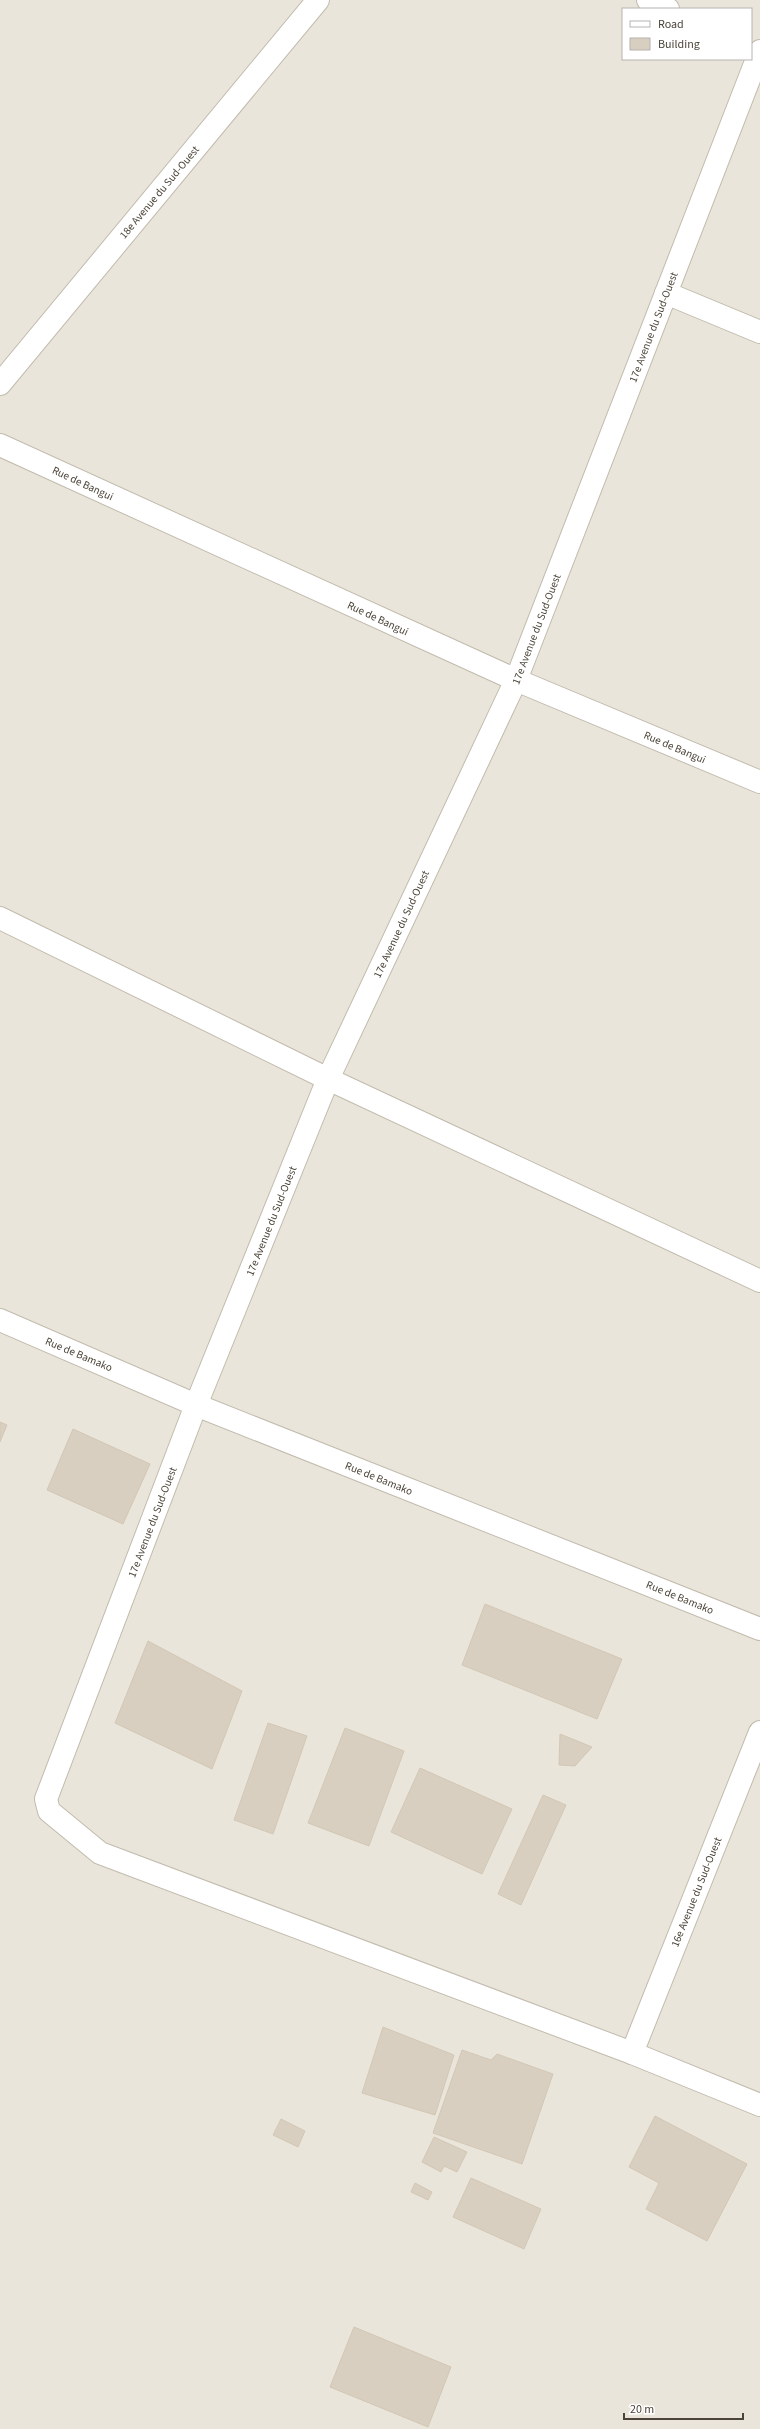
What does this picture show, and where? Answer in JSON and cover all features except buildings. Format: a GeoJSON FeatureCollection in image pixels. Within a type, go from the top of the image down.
{"type":"FeatureCollection","features":[{"type":"Feature","properties":{"kind":"street","name":"18e Avenue du Sud-Ouest"},"geometry":{"type":"LineString","coordinates":[[0,384],[318,0]]}},
{"type":"Feature","properties":{"kind":"street"},"geometry":{"type":"LineString","coordinates":[[648,0],[666,8]]}},
{"type":"Feature","properties":{"kind":"street","name":"17e Avenue du Sud-Ouest"},"geometry":{"type":"LineString","coordinates":[[632,2053],[100,1853],[49,1811],[46,1799],[196,1405],[328,1079],[516,680],[760,50]]}},
{"type":"Feature","properties":{"kind":"street"},"geometry":{"type":"LineString","coordinates":[[666,293],[760,332]]}},
{"type":"Feature","properties":{"kind":"street","name":"Rue de Bangui"},"geometry":{"type":"LineString","coordinates":[[0,445],[516,680],[760,782]]}},
{"type":"Feature","properties":{"kind":"street"},"geometry":{"type":"LineString","coordinates":[[0,918],[328,1079],[760,1280]]}},
{"type":"Feature","properties":{"kind":"street","name":"Rue de Bamako"},"geometry":{"type":"LineString","coordinates":[[0,1320],[196,1405],[760,1629]]}},
{"type":"Feature","properties":{"kind":"street","name":"16e Avenue du Sud-Ouest"},"geometry":{"type":"LineString","coordinates":[[632,2053],[760,1732]]}},
{"type":"Feature","properties":{"kind":"street"},"geometry":{"type":"LineString","coordinates":[[632,2053],[760,2106]]}},
{"type":"Feature","properties":{"kind":"shaded area"},"geometry":{"type":"Polygon","coordinates":[[[0,0],[760,0],[760,2429],[0,2429],[0,0]]]}}]}
